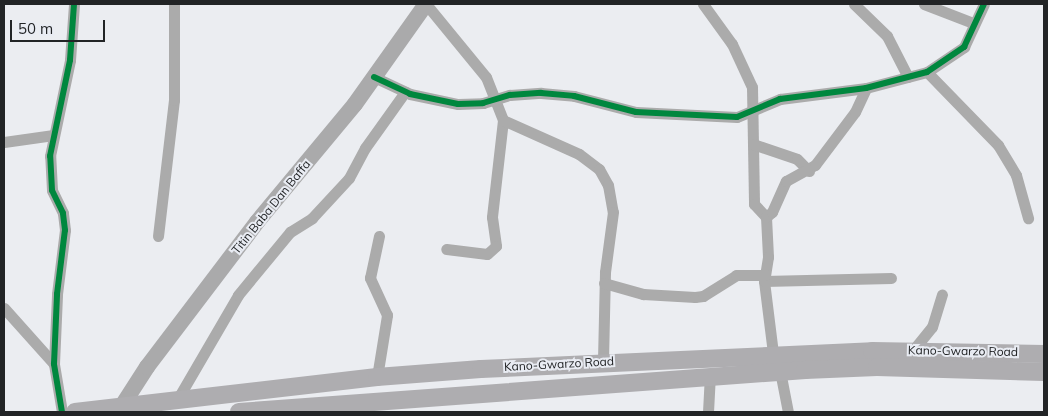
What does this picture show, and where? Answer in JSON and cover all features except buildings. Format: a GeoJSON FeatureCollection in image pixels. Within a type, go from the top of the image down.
{"type":"FeatureCollection","features":[{"type":"Feature","properties":{"kind":"main road","name":"Titin Baba Dan Baffa"},"geometry":{"type":"LineString","coordinates":[[119,409],[257,222],[374,77],[426,4]]}},
{"type":"Feature","properties":{"kind":"main road","name":"Kano-Gwarzo Road"},"geometry":{"type":"LineString","coordinates":[[78,412],[119,409],[177,400],[377,377],[481,369],[773,353],[914,350],[1044,354]]}},
{"type":"Feature","properties":{"kind":"main road","name":"Kano-Gwarzo Road"},"geometry":{"type":"LineString","coordinates":[[239,412],[710,376],[877,367],[1044,372]]}},
{"type":"Feature","properties":{"kind":"main road"},"geometry":{"type":"LineString","coordinates":[[481,369],[483,393]]}},
{"type":"Feature","properties":{"kind":"street"},"geometry":{"type":"LineString","coordinates":[[62,412],[54,364],[57,294],[64,230],[63,213],[52,190],[49,172],[54,135],[70,60],[74,4]]}},
{"type":"Feature","properties":{"kind":"street"},"geometry":{"type":"LineString","coordinates":[[158,236],[174,100],[174,4]]}},
{"type":"Feature","properties":{"kind":"street"},"geometry":{"type":"LineString","coordinates":[[426,4],[486,77],[503,120],[492,217],[496,246],[487,254],[446,249]]}},
{"type":"Feature","properties":{"kind":"street"},"geometry":{"type":"LineString","coordinates":[[703,4],[732,44],[750,77],[753,111],[754,204],[766,217],[768,257],[764,278],[773,353]]}},
{"type":"Feature","properties":{"kind":"street"},"geometry":{"type":"LineString","coordinates":[[854,4],[887,36],[908,77]]}},
{"type":"Feature","properties":{"kind":"street"},"geometry":{"type":"LineString","coordinates":[[924,4],[973,23]]}},
{"type":"Feature","properties":{"kind":"street"},"geometry":{"type":"LineString","coordinates":[[374,77],[405,92],[458,104],[496,99],[527,92],[574,96],[612,107],[656,114],[728,118],[753,111],[780,99],[866,88],[927,72],[964,47],[973,23],[984,4]]}},
{"type":"Feature","properties":{"kind":"street"},"geometry":{"type":"LineString","coordinates":[[927,72],[998,145],[1019,181],[1028,218]]}},
{"type":"Feature","properties":{"kind":"street"},"geometry":{"type":"LineString","coordinates":[[766,217],[772,212],[786,182],[808,171],[845,127],[866,88]]}},
{"type":"Feature","properties":{"kind":"street"},"geometry":{"type":"LineString","coordinates":[[177,400],[238,295],[290,232],[312,218],[349,178],[365,148],[405,92]]}},
{"type":"Feature","properties":{"kind":"street"},"geometry":{"type":"LineString","coordinates":[[503,120],[572,149],[599,169],[613,203],[604,283],[603,362]]}},
{"type":"Feature","properties":{"kind":"street"},"geometry":{"type":"LineString","coordinates":[[4,142],[54,135]]}},
{"type":"Feature","properties":{"kind":"street"},"geometry":{"type":"LineString","coordinates":[[753,144],[797,159],[808,171]]}},
{"type":"Feature","properties":{"kind":"street"},"geometry":{"type":"LineString","coordinates":[[377,377],[387,315],[370,278],[379,236]]}},
{"type":"Feature","properties":{"kind":"street"},"geometry":{"type":"LineString","coordinates":[[604,283],[643,294],[695,297],[703,296],[736,276],[764,278],[891,278]]}},
{"type":"Feature","properties":{"kind":"street"},"geometry":{"type":"LineString","coordinates":[[914,350],[932,327],[942,295]]}},
{"type":"Feature","properties":{"kind":"street"},"geometry":{"type":"LineString","coordinates":[[4,308],[54,364]]}},
{"type":"Feature","properties":{"kind":"street"},"geometry":{"type":"LineString","coordinates":[[780,372],[788,412]]}},
{"type":"Feature","properties":{"kind":"street"},"geometry":{"type":"LineString","coordinates":[[708,412],[710,376]]}},
{"type":"Feature","properties":{"kind":"cycle path"},"geometry":{"type":"LineString","coordinates":[[62,412],[54,364],[57,294],[65,230],[63,213],[52,190],[50,156],[70,60],[74,4]]}},
{"type":"Feature","properties":{"kind":"cycle path"},"geometry":{"type":"LineString","coordinates":[[374,77],[410,94],[458,104],[483,103],[510,95],[541,93],[574,96],[636,112],[737,117],[780,99],[866,88],[927,72],[964,47],[984,4]]}}]}
